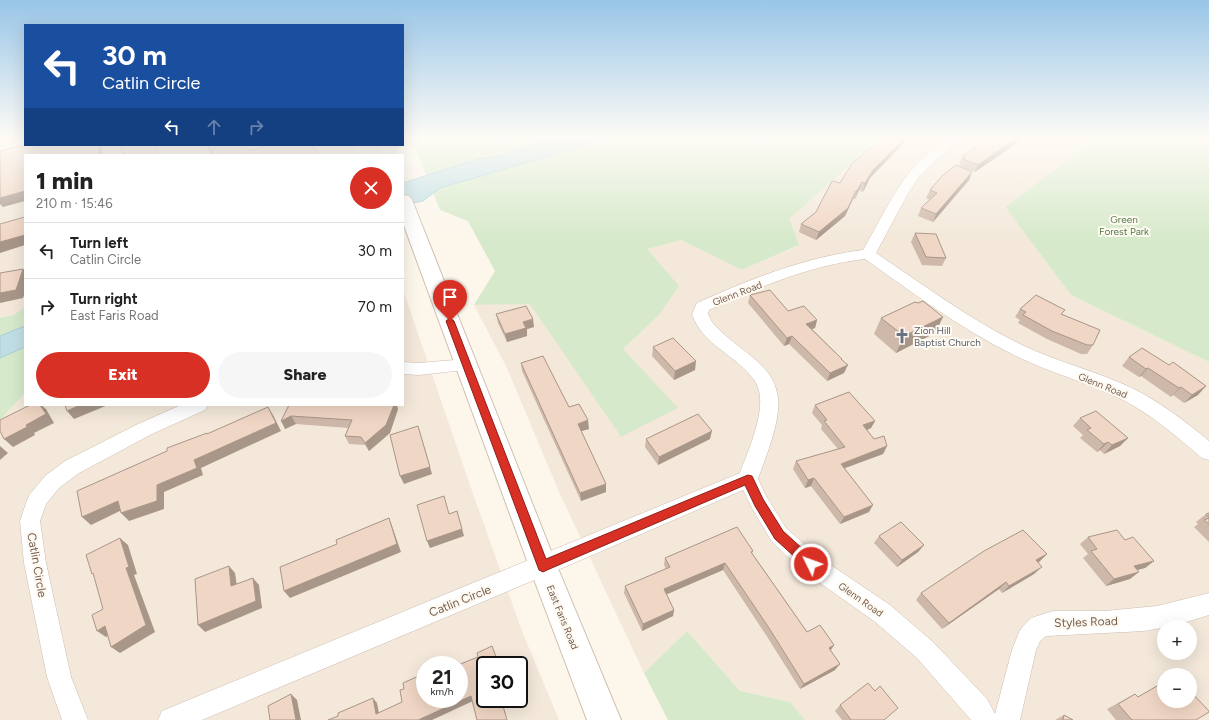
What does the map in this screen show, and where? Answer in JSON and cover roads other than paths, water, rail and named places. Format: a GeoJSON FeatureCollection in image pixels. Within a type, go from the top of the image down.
{"type":"FeatureCollection","features":[{"type":"Feature","properties":{"kind":"main road","name":"East Faris Road"},"geometry":{"type":"LineString","coordinates":[[407,209],[543,566],[604,720]]}},
{"type":"Feature","properties":{"kind":"street"},"geometry":{"type":"LineString","coordinates":[[868,254],[902,191],[917,172]]}},
{"type":"Feature","properties":{"kind":"street","name":"Glenn Road"},"geometry":{"type":"LineString","coordinates":[[985,720],[978,708],[925,650],[882,613],[811,564],[779,535],[759,502],[748,479],[769,412],[767,386],[755,370],[704,325],[700,314],[702,309],[708,304],[814,264],[850,256],[868,254],[970,324],[1000,341],[1037,360],[1111,387],[1133,397],[1167,418],[1209,452]]}},
{"type":"Feature","properties":{"kind":"street"},"geometry":{"type":"LineString","coordinates":[[404,368],[419,369],[467,365]]}},
{"type":"Feature","properties":{"kind":"street","name":"Catlin Circle"},"geometry":{"type":"LineString","coordinates":[[75,720],[59,677],[35,563],[30,522],[38,500],[52,482],[72,467],[145,429],[197,406]]}},
{"type":"Feature","properties":{"kind":"street","name":"Catlin Circle"},"geometry":{"type":"LineString","coordinates":[[171,720],[543,566],[748,479]]}},
{"type":"Feature","properties":{"kind":"street","name":"Styles Road"},"geometry":{"type":"LineString","coordinates":[[1007,720],[1024,648],[1032,632],[1042,626],[1053,622],[1078,623],[1138,620],[1168,616],[1209,604]]}},
{"type":"Feature","properties":{"kind":"water"},"geometry":{"type":"Polygon","coordinates":[[[439,172],[496,172],[440,188],[423,201],[404,205],[404,183],[439,172]]]}},
{"type":"Feature","properties":{"kind":"water"},"geometry":{"type":"Polygon","coordinates":[[[24,326],[24,347],[0,358],[0,336],[24,326]]]}},
{"type":"Feature","properties":{"kind":"place","name":"Zion Hill Baptist Church"},"geometry":{"type":"Point","coordinates":[902,336]}},
{"type":"Feature","properties":{"kind":"park label","name":"Green Forest Park"},"geometry":{"type":"Point","coordinates":[1124,224]}}]}
